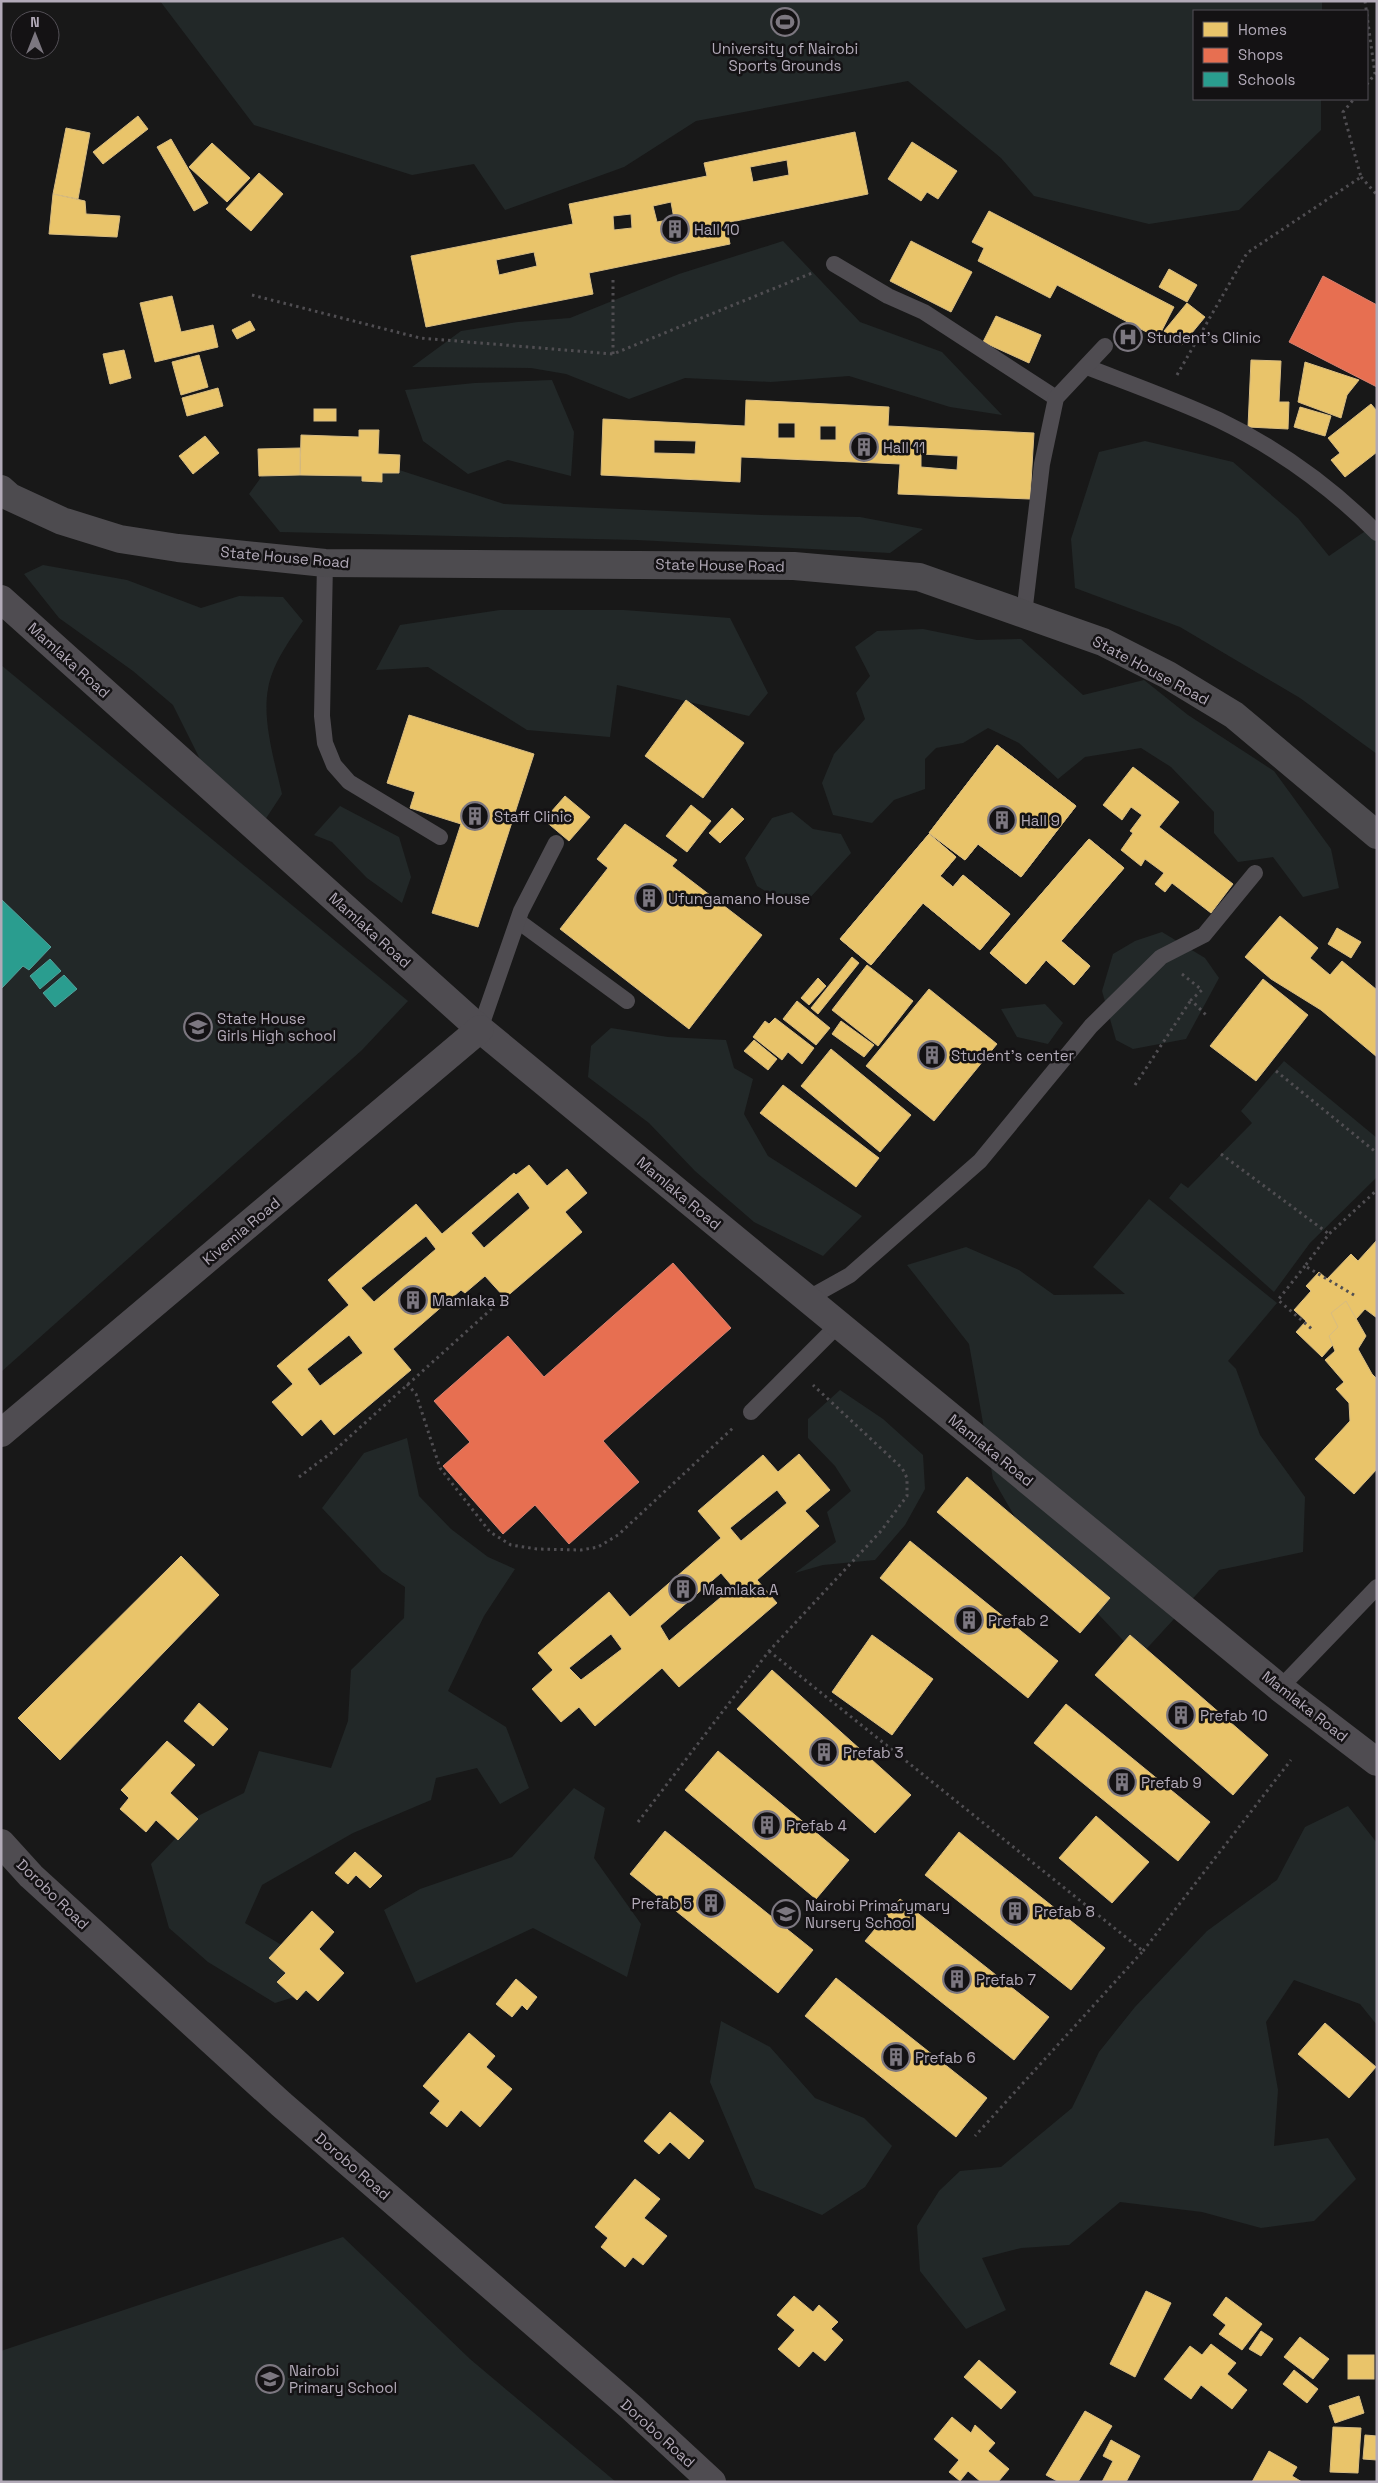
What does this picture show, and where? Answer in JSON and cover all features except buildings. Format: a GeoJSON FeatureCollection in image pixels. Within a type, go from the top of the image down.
{"type":"FeatureCollection","features":[{"type":"Feature","properties":{"kind":"street","name":"State House Road"},"geometry":{"type":"LineString","coordinates":[[1,489],[10,497],[62,521],[120,539],[178,548],[325,563],[794,566],[919,578],[1103,642],[1168,676],[1234,715],[1377,835]]}},
{"type":"Feature","properties":{"kind":"street","name":"Mamlaka Road"},"geometry":{"type":"LineString","coordinates":[[1,599],[480,1028],[1280,1688],[1377,1762]]}},
{"type":"Feature","properties":{"kind":"street","name":"Kivemia Road"},"geometry":{"type":"LineString","coordinates":[[1,1433],[480,1028]]}},
{"type":"Feature","properties":{"kind":"street","name":"Dorobo Road"},"geometry":{"type":"LineString","coordinates":[[1,1844],[31,1876],[281,2104],[625,2402],[712,2482]]}},
{"type":"Feature","properties":{"kind":"lane"},"geometry":{"type":"LineString","coordinates":[[834,264],[888,296],[924,312],[1056,398]]}},
{"type":"Feature","properties":{"kind":"lane"},"geometry":{"type":"LineString","coordinates":[[1024,614],[1042,464],[1056,398],[1105,346]]}},
{"type":"Feature","properties":{"kind":"lane"},"geometry":{"type":"LineString","coordinates":[[1087,367],[1220,420],[1282,456],[1350,507],[1377,533]]}},
{"type":"Feature","properties":{"kind":"lane"},"geometry":{"type":"LineString","coordinates":[[325,563],[322,716],[325,742],[334,765],[349,782],[440,837]]}},
{"type":"Feature","properties":{"kind":"lane"},"geometry":{"type":"LineString","coordinates":[[480,1028],[518,921],[556,843]]}},
{"type":"Feature","properties":{"kind":"lane"},"geometry":{"type":"LineString","coordinates":[[807,1299],[850,1275],[980,1161],[1091,1026],[1161,957],[1204,935],[1255,874]]}},
{"type":"Feature","properties":{"kind":"lane"},"geometry":{"type":"LineString","coordinates":[[518,921],[627,1001]]}},
{"type":"Feature","properties":{"kind":"lane"},"geometry":{"type":"LineString","coordinates":[[752,1412],[838,1325]]}},
{"type":"Feature","properties":{"kind":"lane"},"geometry":{"type":"LineString","coordinates":[[1280,1688],[1377,1587]]}},
{"type":"Feature","properties":{"kind":"path"},"geometry":{"type":"LineString","coordinates":[[1368,17],[1375,74],[1368,83]]}},
{"type":"Feature","properties":{"kind":"path"},"geometry":{"type":"LineString","coordinates":[[1353,100],[1343,112],[1360,177],[1377,195]]}},
{"type":"Feature","properties":{"kind":"path"},"geometry":{"type":"LineString","coordinates":[[1162,396],[1173,382],[1247,253],[1360,177]]}},
{"type":"Feature","properties":{"kind":"path"},"geometry":{"type":"LineString","coordinates":[[252,294],[420,338],[613,354],[834,264]]}},
{"type":"Feature","properties":{"kind":"path"},"geometry":{"type":"LineString","coordinates":[[613,280],[613,354]]}},
{"type":"Feature","properties":{"kind":"path"},"geometry":{"type":"LineString","coordinates":[[1135,1085],[1191,1000],[1202,990],[1161,957]]}},
{"type":"Feature","properties":{"kind":"path"},"geometry":{"type":"LineString","coordinates":[[1191,1000],[1206,1016]]}},
{"type":"Feature","properties":{"kind":"path"},"geometry":{"type":"LineString","coordinates":[[1276,1071],[1377,1153]]}},
{"type":"Feature","properties":{"kind":"path"},"geometry":{"type":"LineString","coordinates":[[1221,1154],[1329,1234]]}},
{"type":"Feature","properties":{"kind":"path"},"geometry":{"type":"LineString","coordinates":[[1312,1330],[1278,1300],[1329,1234],[1377,1190]]}},
{"type":"Feature","properties":{"kind":"path"},"geometry":{"type":"LineString","coordinates":[[1305,1266],[1354,1295]]}},
{"type":"Feature","properties":{"kind":"path"},"geometry":{"type":"LineString","coordinates":[[298,1477],[335,1450],[497,1304]]}},
{"type":"Feature","properties":{"kind":"path"},"geometry":{"type":"LineString","coordinates":[[638,1822],[769,1652],[881,1531],[907,1496],[907,1478],[902,1468],[794,1369]]}},
{"type":"Feature","properties":{"kind":"path"},"geometry":{"type":"LineString","coordinates":[[407,1384],[416,1394],[440,1468],[490,1532],[511,1545],[537,1549],[581,1550],[598,1547],[618,1535],[752,1412]]}},
{"type":"Feature","properties":{"kind":"path"},"geometry":{"type":"LineString","coordinates":[[769,1652],[1143,1951]]}},
{"type":"Feature","properties":{"kind":"path"},"geometry":{"type":"LineString","coordinates":[[975,2136],[1143,1951],[1291,1760]]}},
{"type":"Feature","properties":{"kind":"shaded area"},"geometry":{"type":"Polygon","coordinates":[[[160,1],[1322,1],[1322,10],[1193,10],[1193,100],[1321,100],[1321,130],[1239,210],[1149,224],[1034,196],[1001,158],[908,81],[696,121],[624,167],[505,210],[474,164],[412,175],[254,125],[160,1]]]}},
{"type":"Feature","properties":{"kind":"shaded area"},"geometry":{"type":"Polygon","coordinates":[[[783,241],[860,322],[942,352],[1002,415],[950,407],[849,376],[771,382],[685,378],[629,399],[566,374],[531,368],[412,367],[461,331],[518,322],[570,318],[679,274],[783,241]]]}},
{"type":"Feature","properties":{"kind":"shaded area"},"geometry":{"type":"Polygon","coordinates":[[[552,380],[574,432],[571,476],[508,460],[468,474],[423,441],[405,390],[475,383],[552,380]]]}},
{"type":"Feature","properties":{"kind":"shaded area"},"geometry":{"type":"Polygon","coordinates":[[[1145,441],[1233,462],[1298,518],[1329,556],[1377,523],[1377,754],[1300,698],[1180,627],[1075,588],[1071,539],[1099,452],[1145,441]]]}},
{"type":"Feature","properties":{"kind":"shaded area"},"geometry":{"type":"Polygon","coordinates":[[[280,451],[390,467],[504,504],[762,515],[860,517],[923,529],[890,553],[637,540],[280,532],[249,494],[280,451]]]}},
{"type":"Feature","properties":{"kind":"shaded area"},"geometry":{"type":"Polygon","coordinates":[[[43,565],[127,580],[201,608],[239,596],[283,597],[303,621],[277,662],[268,689],[268,728],[282,794],[265,820],[206,771],[173,705],[133,671],[59,618],[24,574],[43,565]]]}},
{"type":"Feature","properties":{"kind":"shaded area"},"geometry":{"type":"Polygon","coordinates":[[[500,610],[624,610],[730,618],[768,693],[749,716],[617,685],[610,737],[527,730],[428,667],[376,670],[400,625],[500,610]]]}},
{"type":"Feature","properties":{"kind":"shaded area"},"geometry":{"type":"Polygon","coordinates":[[[923,629],[977,640],[1021,639],[1083,695],[1144,680],[1188,715],[1274,771],[1331,849],[1339,888],[1303,897],[1273,857],[1238,862],[1214,833],[1214,812],[1171,767],[1141,748],[1085,757],[1058,779],[1019,743],[988,728],[963,743],[936,748],[925,759],[925,789],[894,800],[872,823],[833,815],[822,783],[834,754],[865,719],[856,693],[870,676],[855,647],[877,631],[923,629]]]}},
{"type":"Feature","properties":{"kind":"shaded area","name":"State House Girls High school"},"geometry":{"type":"Polygon","coordinates":[[[1,665],[408,1001],[362,1050],[1,1372],[1,665]]]}},
{"type":"Feature","properties":{"kind":"shaded area"},"geometry":{"type":"Polygon","coordinates":[[[340,806],[399,837],[411,877],[402,903],[367,878],[332,842],[314,835],[340,806]]]}},
{"type":"Feature","properties":{"kind":"shaded area"},"geometry":{"type":"Polygon","coordinates":[[[792,812],[813,829],[841,834],[851,853],[807,901],[778,899],[757,886],[745,858],[772,818],[792,812]]]}},
{"type":"Feature","properties":{"kind":"shaded area"},"geometry":{"type":"Polygon","coordinates":[[[1162,932],[1205,958],[1219,978],[1186,1039],[1133,1049],[1116,1040],[1102,991],[1113,954],[1135,941],[1162,932]]]}},
{"type":"Feature","properties":{"kind":"shaded area"},"geometry":{"type":"Polygon","coordinates":[[[1045,1004],[1063,1023],[1048,1044],[1017,1037],[1001,1009],[1045,1004]]]}},
{"type":"Feature","properties":{"kind":"shaded area"},"geometry":{"type":"Polygon","coordinates":[[[611,1028],[668,1037],[726,1040],[734,1068],[753,1079],[744,1114],[768,1156],[862,1216],[823,1256],[754,1222],[695,1171],[649,1123],[588,1077],[591,1046],[611,1028]]]}},
{"type":"Feature","properties":{"kind":"shaded area"},"geometry":{"type":"Polygon","coordinates":[[[1284,1061],[1377,1138],[1377,1177],[1310,1243],[1274,1292],[1169,1198],[1181,1183],[1188,1188],[1252,1123],[1241,1111],[1284,1061]]]}},
{"type":"Feature","properties":{"kind":"shaded area"},"geometry":{"type":"Polygon","coordinates":[[[1149,1199],[1277,1303],[1228,1361],[1236,1369],[1260,1435],[1305,1497],[1303,1552],[1219,1570],[1139,1657],[1062,1576],[1019,1524],[993,1479],[969,1344],[907,1265],[966,1247],[1019,1270],[1054,1295],[1125,1294],[1093,1267],[1149,1199]]]}},
{"type":"Feature","properties":{"kind":"shaded area"},"geometry":{"type":"Polygon","coordinates":[[[840,1390],[883,1419],[923,1455],[925,1489],[905,1525],[875,1560],[823,1565],[795,1573],[836,1542],[827,1512],[851,1491],[835,1466],[808,1438],[808,1419],[840,1390]]]}},
{"type":"Feature","properties":{"kind":"shaded area"},"geometry":{"type":"Polygon","coordinates":[[[407,1438],[419,1496],[451,1529],[488,1557],[515,1569],[484,1616],[448,1691],[506,1727],[529,1788],[500,1804],[477,1768],[436,1778],[431,1800],[353,1833],[262,1885],[245,1923],[290,1950],[320,1989],[275,2003],[208,1962],[169,1928],[151,1864],[196,1817],[244,1793],[259,1751],[331,1768],[348,1721],[351,1670],[404,1618],[405,1587],[382,1572],[322,1508],[364,1453],[407,1438]]]}},
{"type":"Feature","properties":{"kind":"shaded area"},"geometry":{"type":"Polygon","coordinates":[[[574,1788],[605,1808],[594,1858],[641,1924],[627,1977],[533,1928],[416,1983],[384,1910],[420,1889],[512,1857],[574,1788]]]}},
{"type":"Feature","properties":{"kind":"shaded area"},"geometry":{"type":"Polygon","coordinates":[[[1348,1806],[1377,1843],[1377,2025],[1360,2004],[1294,1980],[1266,2022],[1278,2090],[1274,2146],[1328,2138],[1356,2179],[1314,2221],[1261,2228],[1202,2212],[1120,2202],[1069,2245],[1021,2248],[982,2258],[1006,2310],[966,2329],[920,2271],[917,2226],[939,2191],[960,2171],[1001,2167],[1072,2108],[1099,2052],[1135,2007],[1207,1931],[1277,1880],[1305,1827],[1348,1806]]]}},
{"type":"Feature","properties":{"kind":"shaded area"},"geometry":{"type":"Polygon","coordinates":[[[721,2021],[770,2047],[815,2098],[864,2118],[892,2146],[865,2187],[822,2215],[755,2188],[710,2082],[721,2021]]]}},
{"type":"Feature","properties":{"kind":"shaded area","name":"Nairobi Primary School"},"geometry":{"type":"Polygon","coordinates":[[[343,2237],[470,2359],[616,2482],[1,2482],[1,2351],[343,2237]]]}},
{"type":"Feature","properties":{"kind":"place","name":"University of Nairobi Sports Grounds"},"geometry":{"type":"Point","coordinates":[785,22]}},
{"type":"Feature","properties":{"kind":"place","name":"Hall 10"},"geometry":{"type":"Point","coordinates":[675,229]}},
{"type":"Feature","properties":{"kind":"place","name":"Student's Clinic"},"geometry":{"type":"Point","coordinates":[1128,337]}},
{"type":"Feature","properties":{"kind":"place","name":"Hall 11"},"geometry":{"type":"Point","coordinates":[864,447]}},
{"type":"Feature","properties":{"kind":"place","name":"Staff Clinic"},"geometry":{"type":"Point","coordinates":[475,816]}},
{"type":"Feature","properties":{"kind":"place","name":"Hall 9"},"geometry":{"type":"Point","coordinates":[1002,820]}},
{"type":"Feature","properties":{"kind":"place","name":"Ufungamano House"},"geometry":{"type":"Point","coordinates":[649,898]}},
{"type":"Feature","properties":{"kind":"place","name":"State House Girls High school"},"geometry":{"type":"Point","coordinates":[198,1027]}},
{"type":"Feature","properties":{"kind":"place","name":"Student's center"},"geometry":{"type":"Point","coordinates":[932,1055]}},
{"type":"Feature","properties":{"kind":"place","name":"Mamlaka B"},"geometry":{"type":"Point","coordinates":[413,1300]}},
{"type":"Feature","properties":{"kind":"place","name":"Mamlaka A"},"geometry":{"type":"Point","coordinates":[683,1589]}},
{"type":"Feature","properties":{"kind":"place","name":"Prefab 2"},"geometry":{"type":"Point","coordinates":[969,1620]}},
{"type":"Feature","properties":{"kind":"place","name":"Prefab 10"},"geometry":{"type":"Point","coordinates":[1181,1715]}},
{"type":"Feature","properties":{"kind":"place","name":"Prefab 3"},"geometry":{"type":"Point","coordinates":[824,1752]}},
{"type":"Feature","properties":{"kind":"place","name":"Prefab 9"},"geometry":{"type":"Point","coordinates":[1122,1782]}},
{"type":"Feature","properties":{"kind":"place","name":"Prefab 4"},"geometry":{"type":"Point","coordinates":[767,1825]}},
{"type":"Feature","properties":{"kind":"place","name":"Prefab 5"},"geometry":{"type":"Point","coordinates":[711,1903]}},
{"type":"Feature","properties":{"kind":"place","name":"Prefab 8"},"geometry":{"type":"Point","coordinates":[1015,1911]}},
{"type":"Feature","properties":{"kind":"place","name":"Nairobi Primarymary Nursery School"},"geometry":{"type":"Point","coordinates":[786,1914]}},
{"type":"Feature","properties":{"kind":"place","name":"Prefab 7"},"geometry":{"type":"Point","coordinates":[957,1979]}},
{"type":"Feature","properties":{"kind":"place","name":"Prefab 6"},"geometry":{"type":"Point","coordinates":[896,2057]}},
{"type":"Feature","properties":{"kind":"place","name":"Nairobi Primary School"},"geometry":{"type":"Point","coordinates":[270,2379]}}]}
